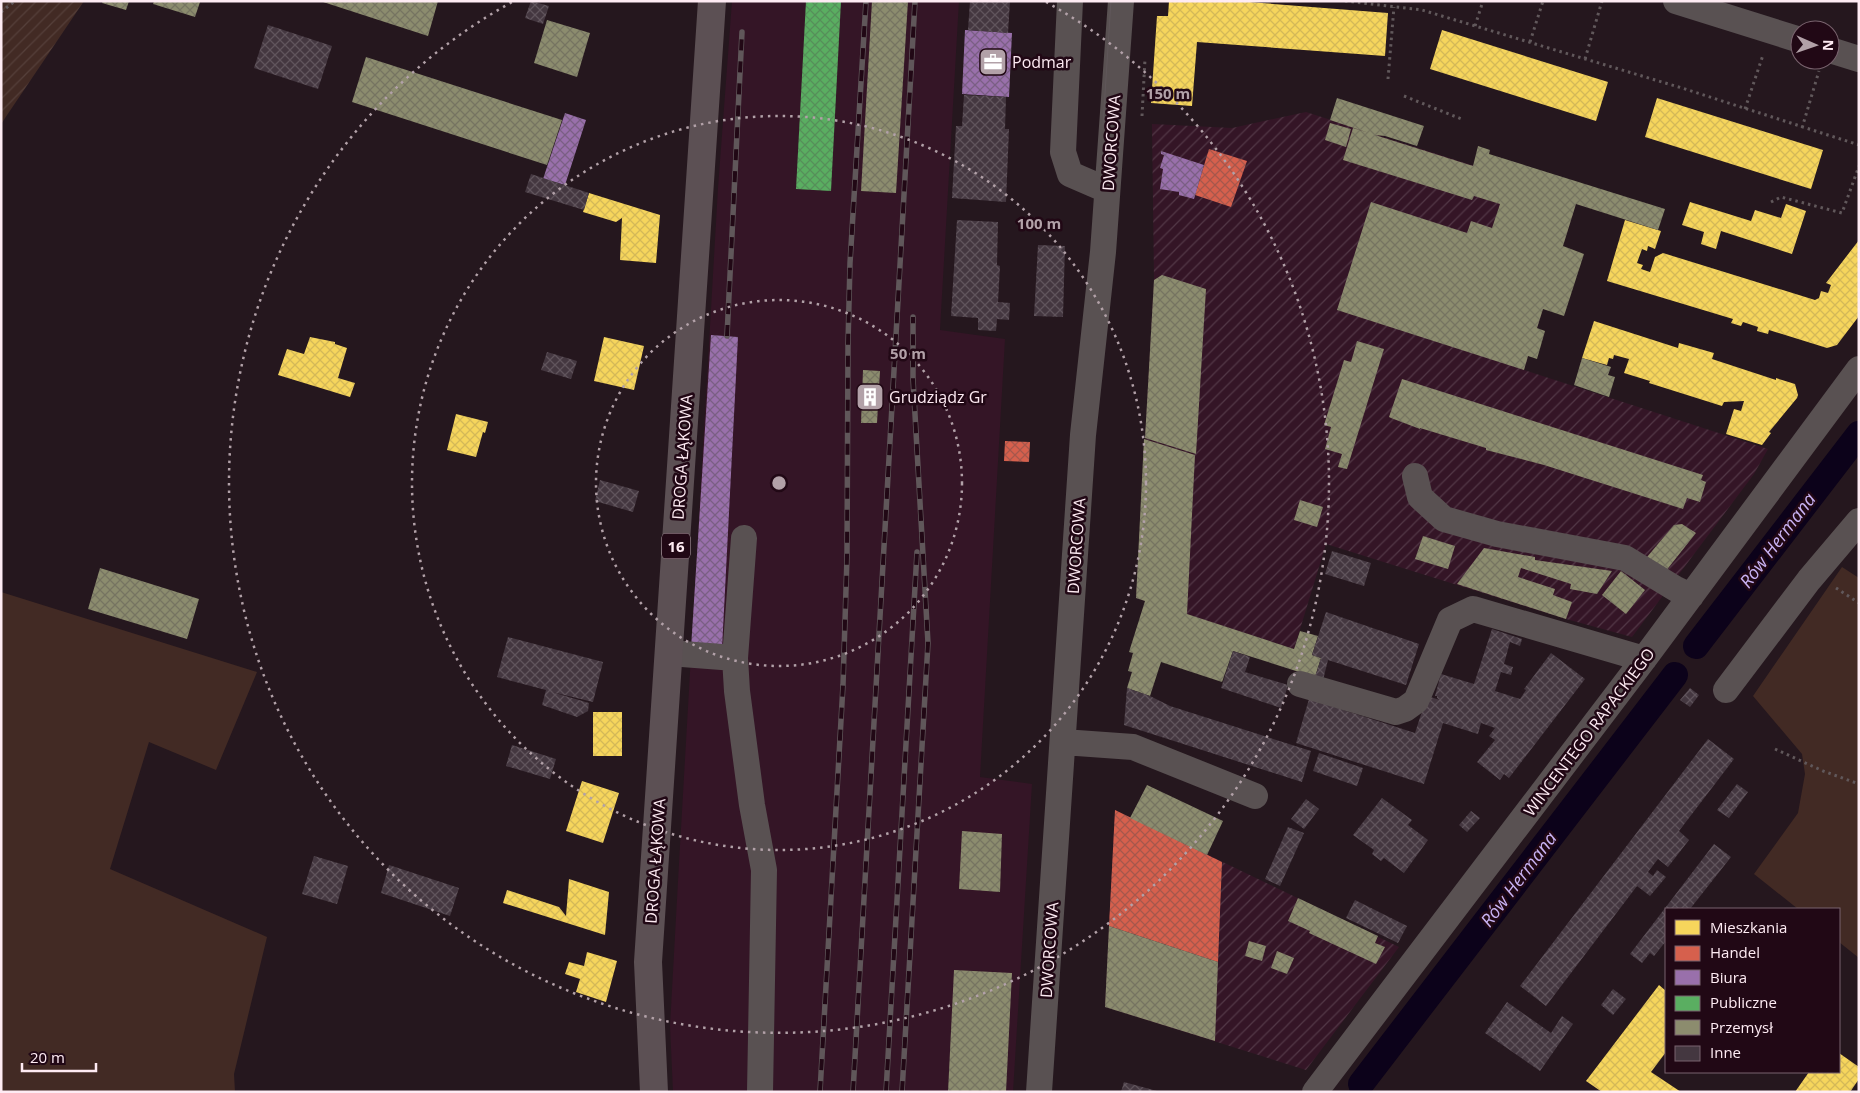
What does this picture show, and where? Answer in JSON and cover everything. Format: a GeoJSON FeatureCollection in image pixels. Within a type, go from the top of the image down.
{"type":"FeatureCollection","features":[{"type":"Feature","properties":{"kind":"main road","name":"DROGA ŁĄKOWA"},"geometry":{"type":"LineString","coordinates":[[654,1092],[648,962],[712,1]]}},
{"type":"Feature","properties":{"kind":"street"},"geometry":{"type":"LineString","coordinates":[[1070,1],[1063,152],[1070,174],[1107,190]]}},
{"type":"Feature","properties":{"kind":"street","name":"DWORCOWA"},"geometry":{"type":"LineString","coordinates":[[1039,1092],[1083,435],[1099,295],[1121,1]]}},
{"type":"Feature","properties":{"kind":"street"},"geometry":{"type":"LineString","coordinates":[[1676,1],[1790,37]]}},
{"type":"Feature","properties":{"kind":"street"},"geometry":{"type":"LineString","coordinates":[[1840,59],[1859,60]]}},
{"type":"Feature","properties":{"kind":"street","name":"WINCENTEGO RAPACKIEGO"},"geometry":{"type":"LineString","coordinates":[[1315,1092],[1644,659],[1859,369]]}},
{"type":"Feature","properties":{"kind":"street"},"geometry":{"type":"LineString","coordinates":[[1414,476],[1420,497],[1444,518],[1497,534],[1625,558],[1691,596]]}},
{"type":"Feature","properties":{"kind":"street"},"geometry":{"type":"LineString","coordinates":[[1726,690],[1809,580],[1859,521]]}},
{"type":"Feature","properties":{"kind":"street"},"geometry":{"type":"LineString","coordinates":[[744,538],[735,658],[737,691],[752,805],[764,870],[760,1092]]}},
{"type":"Feature","properties":{"kind":"street"},"geometry":{"type":"LineString","coordinates":[[1300,684],[1396,712],[1405,709],[1416,701],[1450,620],[1473,609],[1644,659]]}},
{"type":"Feature","properties":{"kind":"street"},"geometry":{"type":"LineString","coordinates":[[669,653],[735,658]]}},
{"type":"Feature","properties":{"kind":"street"},"geometry":{"type":"LineString","coordinates":[[1063,742],[1133,747],[1255,796]]}},
{"type":"Feature","properties":{"kind":"path"},"geometry":{"type":"LineString","coordinates":[[1,12],[15,1]]}},
{"type":"Feature","properties":{"kind":"path"},"geometry":{"type":"LineString","coordinates":[[1345,1],[1422,10],[1859,145]]}},
{"type":"Feature","properties":{"kind":"path"},"geometry":{"type":"LineString","coordinates":[[1475,26],[1483,1]]}},
{"type":"Feature","properties":{"kind":"path"},"geometry":{"type":"LineString","coordinates":[[1530,42],[1543,1]]}},
{"type":"Feature","properties":{"kind":"path"},"geometry":{"type":"LineString","coordinates":[[1585,59],[1602,1]]}},
{"type":"Feature","properties":{"kind":"path"},"geometry":{"type":"LineString","coordinates":[[1388,79],[1394,7]]}},
{"type":"Feature","properties":{"kind":"path"},"geometry":{"type":"LineString","coordinates":[[1745,109],[1770,31]]}},
{"type":"Feature","properties":{"kind":"path"},"geometry":{"type":"LineString","coordinates":[[1802,128],[1821,70]]}},
{"type":"Feature","properties":{"kind":"path"},"geometry":{"type":"LineString","coordinates":[[1404,96],[1464,120]]}},
{"type":"Feature","properties":{"kind":"path"},"geometry":{"type":"LineString","coordinates":[[1771,202],[1781,197],[1842,213],[1859,166]]}},
{"type":"Feature","properties":{"kind":"path"},"geometry":{"type":"LineString","coordinates":[[1775,749],[1823,771],[1859,784]]}},
{"type":"Feature","properties":{"kind":"shaded area"},"geometry":{"type":"Polygon","coordinates":[[[1,1],[84,1],[1,124],[1,1]]]}},
{"type":"Feature","properties":{"kind":"shaded area"},"geometry":{"type":"Polygon","coordinates":[[[732,1],[959,1],[940,330],[1005,339],[980,777],[1032,784],[1013,1092],[673,1092],[670,1026],[718,188],[732,1]]]}},
{"type":"Feature","properties":{"kind":"shaded area"},"geometry":{"type":"Polygon","coordinates":[[[1306,112],[1481,168],[1480,174],[1576,204],[1524,370],[1768,449],[1754,474],[1632,637],[1566,619],[1326,544],[1294,649],[1136,598],[1154,280],[1152,124],[1232,128],[1306,112]]]}},
{"type":"Feature","properties":{"kind":"shaded area"},"geometry":{"type":"Polygon","coordinates":[[[1842,567],[1859,578],[1859,958],[1840,943],[1840,908],[1797,908],[1754,874],[1798,813],[1805,774],[1802,754],[1753,696],[1842,567]]]}},
{"type":"Feature","properties":{"kind":"shaded area"},"geometry":{"type":"Polygon","coordinates":[[[1,592],[257,672],[216,770],[149,742],[110,869],[267,937],[234,1074],[235,1092],[1,1092],[1,592]]]}},
{"type":"Feature","properties":{"kind":"shaded area"},"geometry":{"type":"Polygon","coordinates":[[[1115,810],[1399,947],[1306,1070],[1105,1007],[1115,810]]]}},
{"type":"Feature","properties":{"kind":"building: Mieszkania"},"geometry":{"type":"Polygon","coordinates":[[[1169,1],[1236,1],[1388,13],[1385,56],[1197,42],[1192,106],[1151,103],[1157,16],[1168,16],[1169,1]]]}},
{"type":"Feature","properties":{"kind":"building: Mieszkania"},"geometry":{"type":"Polygon","coordinates":[[[1442,30],[1608,82],[1596,121],[1430,69],[1442,30]]]}},
{"type":"Feature","properties":{"kind":"building: Mieszkania"},"geometry":{"type":"Polygon","coordinates":[[[1657,98],[1823,150],[1811,189],[1645,137],[1657,98]]]}},
{"type":"Feature","properties":{"kind":"building: Mieszkania"},"geometry":{"type":"Polygon","coordinates":[[[589,193],[660,215],[656,263],[620,260],[622,218],[616,222],[583,212],[589,193]]]}},
{"type":"Feature","properties":{"kind":"building: Mieszkania"},"geometry":{"type":"Polygon","coordinates":[[[1690,202],[1751,221],[1755,210],[1781,218],[1786,204],[1806,211],[1792,254],[1721,231],[1716,249],[1701,244],[1704,232],[1682,225],[1690,202]]]}},
{"type":"Feature","properties":{"kind":"building: Mieszkania"},"geometry":{"type":"Polygon","coordinates":[[[1625,220],[1661,231],[1655,249],[1648,246],[1647,251],[1642,249],[1637,263],[1643,265],[1641,269],[1650,272],[1655,257],[1663,253],[1815,300],[1819,298],[1821,291],[1828,293],[1831,285],[1826,283],[1859,240],[1859,316],[1837,345],[1827,348],[1769,330],[1768,334],[1757,331],[1758,327],[1743,322],[1741,326],[1731,323],[1733,319],[1607,281],[1625,220]]]}},
{"type":"Feature","properties":{"kind":"building: Mieszkania"},"geometry":{"type":"Polygon","coordinates":[[[1594,321],[1678,348],[1679,343],[1714,353],[1712,359],[1776,380],[1776,378],[1795,384],[1797,398],[1769,432],[1771,433],[1762,445],[1726,434],[1734,409],[1741,411],[1744,401],[1724,402],[1722,406],[1649,383],[1650,381],[1624,373],[1629,359],[1614,355],[1613,359],[1609,358],[1607,365],[1582,358],[1594,321]]]}},
{"type":"Feature","properties":{"kind":"building: Mieszkania"},"geometry":{"type":"Polygon","coordinates":[[[310,337],[335,342],[335,344],[347,348],[338,378],[355,383],[350,397],[278,375],[287,349],[304,354],[310,337]]]}},
{"type":"Feature","properties":{"kind":"building: Mieszkania"},"geometry":{"type":"Polygon","coordinates":[[[604,337],[644,346],[634,390],[594,381],[604,337]]]}},
{"type":"Feature","properties":{"kind":"building: Mieszkania"},"geometry":{"type":"Polygon","coordinates":[[[456,414],[488,422],[476,457],[447,450],[456,414]]]}},
{"type":"Feature","properties":{"kind":"building: Mieszkania"},"geometry":{"type":"Polygon","coordinates":[[[593,712],[622,712],[622,756],[593,756],[593,712]]]}},
{"type":"Feature","properties":{"kind":"building: Mieszkania"},"geometry":{"type":"Polygon","coordinates":[[[582,781],[619,793],[603,843],[566,831],[582,781]]]}},
{"type":"Feature","properties":{"kind":"building: Mieszkania"},"geometry":{"type":"Polygon","coordinates":[[[569,879],[609,892],[605,935],[503,903],[507,890],[559,907],[566,916],[569,879]]]}},
{"type":"Feature","properties":{"kind":"building: Mieszkania"},"geometry":{"type":"Polygon","coordinates":[[[587,952],[617,961],[606,1002],[576,992],[580,979],[565,974],[569,962],[584,966],[587,952]]]}},
{"type":"Feature","properties":{"kind":"building: Mieszkania"},"geometry":{"type":"Polygon","coordinates":[[[1659,985],[1665,990],[1665,1053],[1651,1072],[1681,1092],[1602,1092],[1586,1081],[1659,985]]]}},
{"type":"Feature","properties":{"kind":"building: Mieszkania"},"geometry":{"type":"Polygon","coordinates":[[[1840,1054],[1859,1067],[1859,1079],[1850,1092],[1795,1092],[1808,1073],[1840,1073],[1840,1054]]]}},
{"type":"Feature","properties":{"kind":"building: Handel"},"geometry":{"type":"Polygon","coordinates":[[[1209,149],[1247,161],[1231,207],[1195,195],[1209,149]]]}},
{"type":"Feature","properties":{"kind":"building: Handel"},"geometry":{"type":"Polygon","coordinates":[[[1005,441],[1030,442],[1029,462],[1004,461],[1005,441]]]}},
{"type":"Feature","properties":{"kind":"building: Handel"},"geometry":{"type":"Polygon","coordinates":[[[1115,810],[1222,862],[1218,962],[1109,926],[1115,810]]]}},
{"type":"Feature","properties":{"kind":"building: Biura"},"geometry":{"type":"Polygon","coordinates":[[[965,30],[1012,33],[1009,97],[962,94],[965,30]]]}},
{"type":"Feature","properties":{"kind":"building: Biura"},"geometry":{"type":"Polygon","coordinates":[[[565,113],[586,120],[565,185],[543,179],[565,113]]]}},
{"type":"Feature","properties":{"kind":"building: Biura"},"geometry":{"type":"Polygon","coordinates":[[[1161,151],[1204,165],[1194,199],[1179,195],[1179,192],[1160,189],[1163,169],[1160,168],[1164,155],[1161,154],[1161,151]]]}},
{"type":"Feature","properties":{"kind":"building: Biura"},"geometry":{"type":"Polygon","coordinates":[[[711,335],[738,337],[722,649],[691,648],[711,335]]]}},
{"type":"Feature","properties":{"kind":"building: Publiczne"},"geometry":{"type":"Polygon","coordinates":[[[806,1],[841,1],[831,191],[796,189],[806,1]]]}},
{"type":"Feature","properties":{"kind":"building: Przemysł"},"geometry":{"type":"Polygon","coordinates":[[[103,1],[129,1],[126,10],[102,3],[103,1]]]}},
{"type":"Feature","properties":{"kind":"building: Przemysł"},"geometry":{"type":"Polygon","coordinates":[[[154,1],[200,2],[195,17],[153,4],[154,1]]]}},
{"type":"Feature","properties":{"kind":"building: Przemysł"},"geometry":{"type":"Polygon","coordinates":[[[320,1],[438,1],[428,36],[320,1]]]}},
{"type":"Feature","properties":{"kind":"building: Przemysł"},"geometry":{"type":"Polygon","coordinates":[[[872,1],[908,1],[896,193],[861,191],[872,1]]]}},
{"type":"Feature","properties":{"kind":"building: Przemysł"},"geometry":{"type":"Polygon","coordinates":[[[547,20],[590,33],[577,77],[534,63],[547,20]]]}},
{"type":"Feature","properties":{"kind":"building: Przemysł"},"geometry":{"type":"Polygon","coordinates":[[[366,57],[562,120],[547,165],[352,102],[366,57]]]}},
{"type":"Feature","properties":{"kind":"building: Przemysł"},"geometry":{"type":"Polygon","coordinates":[[[1337,98],[1424,126],[1417,146],[1385,136],[1375,135],[1473,166],[1478,146],[1490,150],[1489,154],[1665,209],[1658,230],[1576,204],[1563,246],[1584,254],[1564,316],[1543,309],[1537,328],[1545,331],[1537,359],[1528,356],[1524,370],[1337,310],[1371,202],[1467,233],[1471,221],[1492,228],[1500,204],[1474,196],[1472,200],[1343,160],[1353,128],[1369,133],[1330,120],[1337,98]]]}},
{"type":"Feature","properties":{"kind":"building: Przemysł"},"geometry":{"type":"Polygon","coordinates":[[[1330,123],[1351,129],[1346,147],[1325,140],[1330,123]]]}},
{"type":"Feature","properties":{"kind":"building: Przemysł"},"geometry":{"type":"Polygon","coordinates":[[[1162,275],[1206,289],[1196,454],[1145,438],[1154,280],[1162,275]]]}},
{"type":"Feature","properties":{"kind":"building: Przemysł"},"geometry":{"type":"Polygon","coordinates":[[[1357,341],[1384,349],[1347,469],[1338,467],[1342,454],[1325,449],[1331,427],[1324,425],[1344,360],[1351,362],[1357,341]]]}},
{"type":"Feature","properties":{"kind":"building: Przemysł"},"geometry":{"type":"Polygon","coordinates":[[[1582,358],[1611,367],[1608,375],[1615,377],[1609,397],[1574,385],[1582,358]]]}},
{"type":"Feature","properties":{"kind":"building: Przemysł","name":"Grudziądz Gr"},"geometry":{"type":"Polygon","coordinates":[[[863,370],[880,371],[877,423],[861,423],[863,370]]]}},
{"type":"Feature","properties":{"kind":"building: Przemysł"},"geometry":{"type":"Polygon","coordinates":[[[1402,379],[1703,475],[1701,480],[1706,482],[1700,502],[1687,498],[1683,509],[1544,465],[1486,450],[1486,448],[1420,429],[1391,418],[1389,417],[1402,379]]]}},
{"type":"Feature","properties":{"kind":"building: Przemysł"},"geometry":{"type":"Polygon","coordinates":[[[1144,439],[1195,455],[1187,614],[1294,649],[1300,631],[1318,636],[1312,655],[1321,658],[1315,677],[1233,651],[1222,682],[1161,662],[1150,696],[1127,688],[1132,672],[1128,671],[1133,653],[1129,652],[1145,601],[1136,598],[1144,439]]]}},
{"type":"Feature","properties":{"kind":"building: Przemysł"},"geometry":{"type":"Polygon","coordinates":[[[1300,500],[1323,507],[1317,527],[1294,520],[1300,500]]]}},
{"type":"Feature","properties":{"kind":"building: Przemysł"},"geometry":{"type":"Polygon","coordinates":[[[1682,524],[1696,533],[1665,572],[1647,557],[1674,525],[1682,524]]]}},
{"type":"Feature","properties":{"kind":"building: Przemysł"},"geometry":{"type":"Polygon","coordinates":[[[1423,536],[1455,546],[1448,569],[1415,559],[1423,536]]]}},
{"type":"Feature","properties":{"kind":"building: Przemysł"},"geometry":{"type":"Polygon","coordinates":[[[1484,548],[1535,557],[1535,560],[1612,571],[1597,594],[1570,589],[1571,584],[1521,568],[1518,577],[1555,589],[1553,595],[1572,602],[1566,619],[1457,584],[1484,548]]]}},
{"type":"Feature","properties":{"kind":"building: Przemysł"},"geometry":{"type":"Polygon","coordinates":[[[100,568],[199,599],[187,639],[88,609],[100,568]]]}},
{"type":"Feature","properties":{"kind":"building: Przemysł"},"geometry":{"type":"Polygon","coordinates":[[[1621,571],[1645,590],[1626,614],[1602,595],[1621,571]]]}},
{"type":"Feature","properties":{"kind":"building: Przemysł"},"geometry":{"type":"Polygon","coordinates":[[[1147,785],[1223,821],[1207,855],[1130,818],[1147,785]]]}},
{"type":"Feature","properties":{"kind":"building: Przemysł"},"geometry":{"type":"Polygon","coordinates":[[[962,831],[1002,834],[1000,892],[959,889],[962,831]]]}},
{"type":"Feature","properties":{"kind":"building: Przemysł"},"geometry":{"type":"Polygon","coordinates":[[[1298,898],[1378,936],[1375,943],[1385,947],[1376,964],[1309,933],[1310,931],[1288,921],[1298,898]]]}},
{"type":"Feature","properties":{"kind":"building: Przemysł"},"geometry":{"type":"Polygon","coordinates":[[[1109,926],[1218,962],[1215,1041],[1105,1007],[1109,926]]]}},
{"type":"Feature","properties":{"kind":"building: Przemysł"},"geometry":{"type":"Polygon","coordinates":[[[1249,941],[1266,946],[1262,961],[1245,956],[1249,941]]]}},
{"type":"Feature","properties":{"kind":"building: Przemysł"},"geometry":{"type":"Polygon","coordinates":[[[1277,951],[1294,958],[1287,974],[1271,968],[1277,951]]]}},
{"type":"Feature","properties":{"kind":"building: Przemysł"},"geometry":{"type":"Polygon","coordinates":[[[954,970],[1012,973],[1006,1092],[948,1092],[954,970]]]}},
{"type":"Feature","properties":{"kind":"building: Inne"},"geometry":{"type":"Polygon","coordinates":[[[531,1],[549,6],[543,24],[525,18],[531,1]]]}},
{"type":"Feature","properties":{"kind":"building: Inne"},"geometry":{"type":"Polygon","coordinates":[[[970,1],[1010,1],[1008,33],[968,30],[970,1]]]}},
{"type":"Feature","properties":{"kind":"building: Inne"},"geometry":{"type":"Polygon","coordinates":[[[268,25],[332,46],[318,89],[254,68],[268,25]]]}},
{"type":"Feature","properties":{"kind":"building: Inne"},"geometry":{"type":"Polygon","coordinates":[[[964,95],[1006,97],[1005,129],[1009,129],[1006,202],[952,198],[956,126],[962,126],[964,95]]]}},
{"type":"Feature","properties":{"kind":"building: Inne"},"geometry":{"type":"Polygon","coordinates":[[[531,174],[589,193],[584,210],[525,192],[531,174]]]}},
{"type":"Feature","properties":{"kind":"building: Inne"},"geometry":{"type":"Polygon","coordinates":[[[957,220],[998,222],[997,265],[1000,266],[998,302],[1010,303],[1009,320],[997,319],[996,331],[978,330],[978,318],[951,316],[957,220]]]}},
{"type":"Feature","properties":{"kind":"building: Inne"},"geometry":{"type":"Polygon","coordinates":[[[1038,245],[1065,246],[1063,317],[1034,316],[1038,245]]]}},
{"type":"Feature","properties":{"kind":"building: Inne"},"geometry":{"type":"Polygon","coordinates":[[[547,352],[577,361],[571,379],[541,370],[547,352]]]}},
{"type":"Feature","properties":{"kind":"building: Inne"},"geometry":{"type":"Polygon","coordinates":[[[600,480],[639,491],[633,512],[595,501],[600,480]]]}},
{"type":"Feature","properties":{"kind":"building: Inne"},"geometry":{"type":"Polygon","coordinates":[[[1332,551],[1371,563],[1364,586],[1325,574],[1332,551]]]}},
{"type":"Feature","properties":{"kind":"building: Inne"},"geometry":{"type":"Polygon","coordinates":[[[1326,612],[1419,644],[1406,685],[1328,660],[1323,680],[1315,677],[1321,658],[1312,655],[1326,612]]]}},
{"type":"Feature","properties":{"kind":"building: Inne"},"geometry":{"type":"Polygon","coordinates":[[[1492,629],[1522,639],[1520,646],[1510,642],[1504,664],[1513,667],[1511,675],[1501,672],[1495,691],[1520,699],[1526,690],[1524,689],[1551,653],[1585,679],[1509,778],[1504,774],[1500,780],[1477,762],[1495,740],[1489,736],[1495,728],[1481,723],[1478,734],[1443,723],[1424,784],[1296,743],[1309,699],[1415,733],[1427,696],[1440,700],[1435,696],[1441,674],[1474,684],[1492,629]]]}},
{"type":"Feature","properties":{"kind":"building: Inne"},"geometry":{"type":"Polygon","coordinates":[[[508,637],[603,662],[593,702],[552,692],[589,703],[588,711],[577,717],[542,705],[546,690],[497,677],[508,637]]]}},
{"type":"Feature","properties":{"kind":"building: Inne"},"geometry":{"type":"Polygon","coordinates":[[[1233,651],[1250,657],[1245,672],[1288,685],[1281,708],[1221,688],[1233,651]]]}},
{"type":"Feature","properties":{"kind":"building: Inne"},"geometry":{"type":"Polygon","coordinates":[[[1127,688],[1150,696],[1170,706],[1311,751],[1302,782],[1124,725],[1127,688]]]}},
{"type":"Feature","properties":{"kind":"building: Inne"},"geometry":{"type":"Polygon","coordinates":[[[1690,688],[1699,695],[1690,707],[1680,700],[1690,688]]]}},
{"type":"Feature","properties":{"kind":"building: Inne"},"geometry":{"type":"Polygon","coordinates":[[[1708,739],[1734,759],[1679,831],[1689,840],[1668,867],[1658,859],[1648,872],[1653,876],[1657,870],[1666,877],[1650,896],[1637,886],[1546,1006],[1520,986],[1708,739]]]}},
{"type":"Feature","properties":{"kind":"building: Inne"},"geometry":{"type":"Polygon","coordinates":[[[512,745],[556,759],[550,779],[506,766],[512,745]]]}},
{"type":"Feature","properties":{"kind":"building: Inne"},"geometry":{"type":"Polygon","coordinates":[[[1319,753],[1363,768],[1357,786],[1313,771],[1319,753]]]}},
{"type":"Feature","properties":{"kind":"building: Inne"},"geometry":{"type":"Polygon","coordinates":[[[1737,784],[1748,792],[1729,818],[1717,810],[1737,784]]]}},
{"type":"Feature","properties":{"kind":"building: Inne"},"geometry":{"type":"Polygon","coordinates":[[[1382,798],[1412,820],[1408,825],[1428,840],[1404,873],[1384,858],[1381,861],[1372,854],[1374,850],[1353,835],[1382,798]]]}},
{"type":"Feature","properties":{"kind":"building: Inne"},"geometry":{"type":"Polygon","coordinates":[[[1306,799],[1319,809],[1304,829],[1291,819],[1306,799]]]}},
{"type":"Feature","properties":{"kind":"building: Inne"},"geometry":{"type":"Polygon","coordinates":[[[1471,811],[1480,818],[1467,832],[1459,825],[1471,811]]]}},
{"type":"Feature","properties":{"kind":"building: Inne"},"geometry":{"type":"Polygon","coordinates":[[[1288,827],[1304,833],[1280,886],[1265,879],[1288,827]]]}},
{"type":"Feature","properties":{"kind":"building: Inne"},"geometry":{"type":"Polygon","coordinates":[[[1714,844],[1731,857],[1691,908],[1665,908],[1714,844]]]}},
{"type":"Feature","properties":{"kind":"building: Inne"},"geometry":{"type":"Polygon","coordinates":[[[314,856],[348,866],[337,904],[302,894],[314,856]]]}},
{"type":"Feature","properties":{"kind":"building: Inne"},"geometry":{"type":"Polygon","coordinates":[[[389,865],[459,888],[450,916],[381,893],[389,865]]]}},
{"type":"Feature","properties":{"kind":"building: Inne"},"geometry":{"type":"Polygon","coordinates":[[[1355,900],[1407,926],[1398,943],[1346,918],[1355,900]]]}},
{"type":"Feature","properties":{"kind":"building: Inne"},"geometry":{"type":"Polygon","coordinates":[[[1665,908],[1665,942],[1654,956],[1650,953],[1642,963],[1630,954],[1665,908]]]}},
{"type":"Feature","properties":{"kind":"building: Inne"},"geometry":{"type":"Polygon","coordinates":[[[1613,989],[1626,999],[1613,1015],[1601,1005],[1613,989]]]}},
{"type":"Feature","properties":{"kind":"building: Inne"},"geometry":{"type":"Polygon","coordinates":[[[1507,1002],[1551,1033],[1562,1016],[1573,1024],[1540,1071],[1485,1033],[1507,1002]]]}},
{"type":"Feature","properties":{"kind":"building: Inne"},"geometry":{"type":"Polygon","coordinates":[[[1124,1082],[1157,1091],[1157,1092],[1121,1092],[1124,1082]]]}},
{"type":"Feature","properties":{"kind":"waterway","name":"Rów Hermana"},"geometry":{"type":"LineString","coordinates":[[1696,646],[1859,434]]}},
{"type":"Feature","properties":{"kind":"waterway","name":"Rów Hermana"},"geometry":{"type":"LineString","coordinates":[[1361,1084],[1675,675]]}},
{"type":"Feature","properties":{"kind":"tram line"},"geometry":{"type":"LineString","coordinates":[[1103,125],[1111,1]]}},
{"type":"Feature","properties":{"kind":"railway"},"geometry":{"type":"LineString","coordinates":[[820,1092],[843,685],[847,557],[850,263],[866,1]]}},
{"type":"Feature","properties":{"kind":"railway"},"geometry":{"type":"LineString","coordinates":[[853,1092],[915,1]]}},
{"type":"Feature","properties":{"kind":"railway"},"geometry":{"type":"LineString","coordinates":[[727,336],[742,32]]}},
{"type":"Feature","properties":{"kind":"railway"},"geometry":{"type":"LineString","coordinates":[[902,1092],[928,643],[913,379],[913,317]]}},
{"type":"Feature","properties":{"kind":"railway"},"geometry":{"type":"LineString","coordinates":[[886,1092],[917,552]]}},
{"type":"Feature","properties":{"kind":"place","name":"Podmar"},"geometry":{"type":"Point","coordinates":[993,62]}},
{"type":"Feature","properties":{"kind":"place","name":"Grudziądz Gr"},"geometry":{"type":"Point","coordinates":[870,397]}}]}
